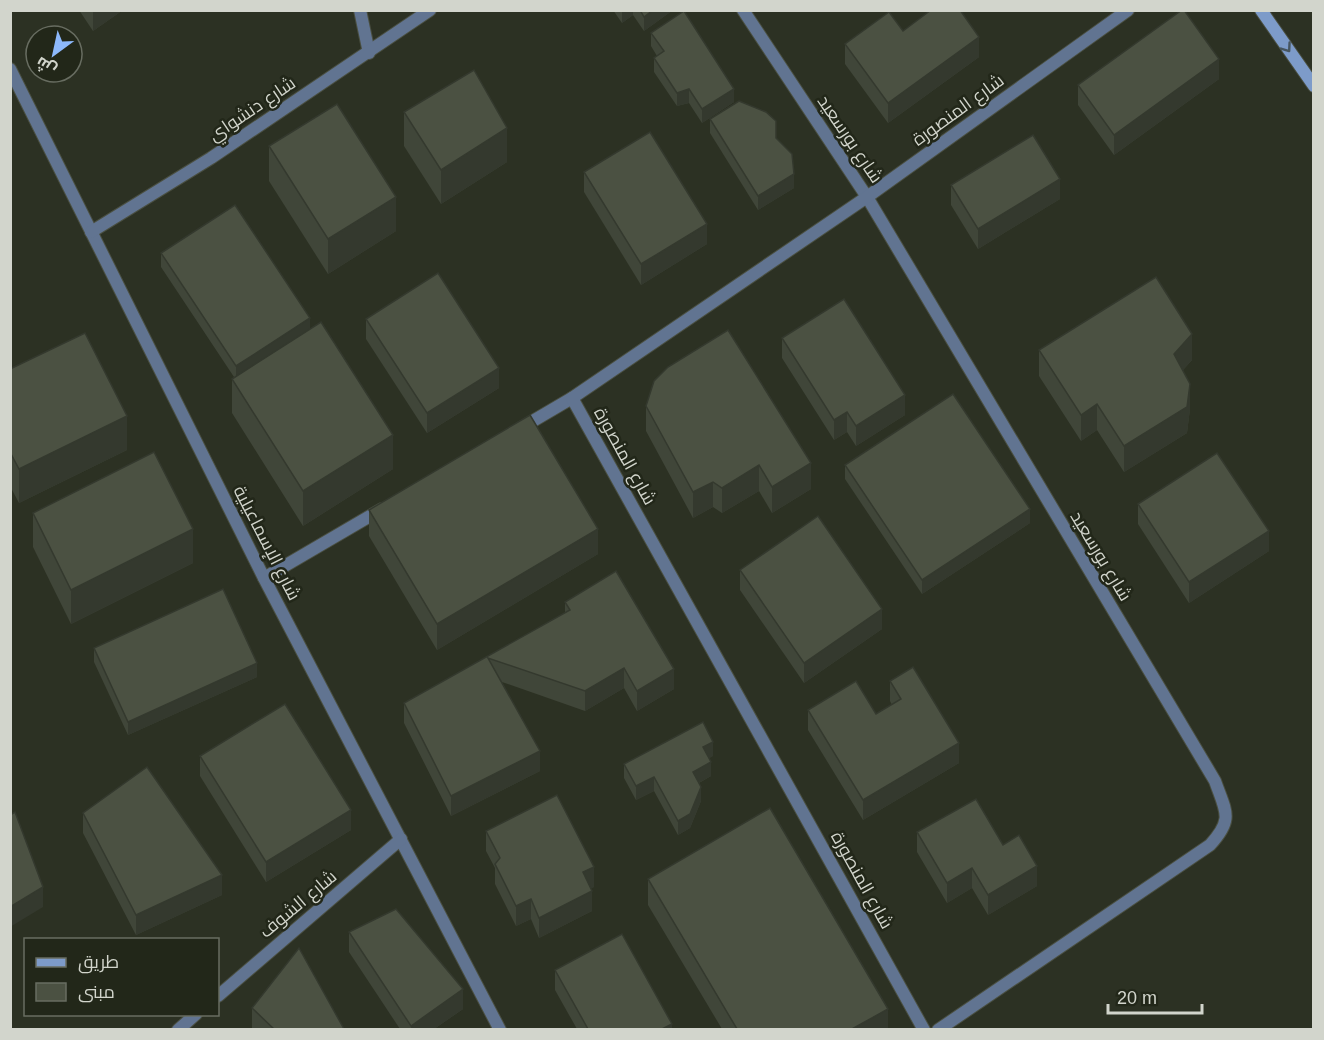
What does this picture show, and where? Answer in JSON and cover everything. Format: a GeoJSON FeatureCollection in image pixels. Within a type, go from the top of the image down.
{"type":"FeatureCollection","features":[{"type":"Feature","properties":{"kind":"main road"},"geometry":{"type":"LineString","coordinates":[[1261,10],[1314,86]]}},
{"type":"Feature","properties":{"kind":"street"},"geometry":{"type":"LineString","coordinates":[[360,10],[369,53]]}},
{"type":"Feature","properties":{"kind":"street","name":"شارع دنشواي"},"geometry":{"type":"LineString","coordinates":[[91,232],[211,158],[430,10]]}},
{"type":"Feature","properties":{"kind":"street","name":"شارع بورسعيد"},"geometry":{"type":"LineString","coordinates":[[743,10],[867,197],[1209,771],[1228,816],[1223,831],[1210,845],[938,1029]]}},
{"type":"Feature","properties":{"kind":"street","name":"شارع المنصورة"},"geometry":{"type":"LineString","coordinates":[[924,1029],[572,398],[867,197],[1128,10]]}},
{"type":"Feature","properties":{"kind":"street","name":"شارع الإسماعيلية"},"geometry":{"type":"LineString","coordinates":[[10,69],[264,578],[500,1029]]}},
{"type":"Feature","properties":{"kind":"street"},"geometry":{"type":"LineString","coordinates":[[510,434],[572,398]]}},
{"type":"Feature","properties":{"kind":"street"},"geometry":{"type":"LineString","coordinates":[[264,578],[397,500]]}},
{"type":"Feature","properties":{"kind":"street","name":"شارع الشوف"},"geometry":{"type":"LineString","coordinates":[[219,995],[401,839]]}},
{"type":"Feature","properties":{"kind":"street"},"geometry":{"type":"LineString","coordinates":[[178,1029],[194,1016]]}},
{"type":"Feature","properties":{"kind":"building"},"geometry":{"type":"Polygon","coordinates":[[[640,10],[653,10],[644,17],[640,10]]]}},
{"type":"Feature","properties":{"kind":"building"},"geometry":{"type":"Polygon","coordinates":[[[931,10],[960,10],[979,37],[888,103],[845,44],[889,12],[903,31],[931,10]]]}},
{"type":"Feature","properties":{"kind":"building"},"geometry":{"type":"Polygon","coordinates":[[[1182,10],[1219,59],[1114,135],[1078,85],[1182,10]]]}},
{"type":"Feature","properties":{"kind":"building"},"geometry":{"type":"Polygon","coordinates":[[[684,11],[734,89],[702,109],[689,89],[677,93],[654,58],[664,51],[651,33],[684,11]]]}},
{"type":"Feature","properties":{"kind":"building"},"geometry":{"type":"Polygon","coordinates":[[[474,70],[507,128],[441,170],[404,112],[474,70]]]}},
{"type":"Feature","properties":{"kind":"building"},"geometry":{"type":"Polygon","coordinates":[[[739,101],[766,112],[776,121],[776,138],[792,154],[794,174],[758,196],[710,119],[739,101]]]}},
{"type":"Feature","properties":{"kind":"building"},"geometry":{"type":"Polygon","coordinates":[[[337,104],[396,197],[328,239],[269,146],[337,104]]]}},
{"type":"Feature","properties":{"kind":"building"},"geometry":{"type":"Polygon","coordinates":[[[650,132],[707,224],[641,264],[584,172],[650,132]]]}},
{"type":"Feature","properties":{"kind":"building"},"geometry":{"type":"Polygon","coordinates":[[[1033,135],[1060,179],[978,229],[951,185],[1033,135]]]}},
{"type":"Feature","properties":{"kind":"building"},"geometry":{"type":"Polygon","coordinates":[[[235,205],[310,318],[236,366],[161,253],[235,205]]]}},
{"type":"Feature","properties":{"kind":"building"},"geometry":{"type":"Polygon","coordinates":[[[438,273],[499,368],[427,413],[366,319],[438,273]]]}},
{"type":"Feature","properties":{"kind":"building"},"geometry":{"type":"Polygon","coordinates":[[[1156,277],[1192,334],[1174,354],[1190,384],[1187,407],[1124,446],[1097,404],[1081,415],[1039,350],[1156,277]]]}},
{"type":"Feature","properties":{"kind":"building"},"geometry":{"type":"Polygon","coordinates":[[[844,299],[905,395],[856,426],[847,412],[834,420],[782,338],[844,299]]]}},
{"type":"Feature","properties":{"kind":"building"},"geometry":{"type":"Polygon","coordinates":[[[321,322],[393,435],[303,491],[232,379],[321,322]]]}},
{"type":"Feature","properties":{"kind":"building"},"geometry":{"type":"Polygon","coordinates":[[[728,330],[811,463],[772,487],[759,465],[722,488],[713,482],[693,492],[646,406],[654,381],[668,367],[728,330]]]}},
{"type":"Feature","properties":{"kind":"building"},"geometry":{"type":"Polygon","coordinates":[[[85,333],[127,416],[19,469],[10,452],[10,369],[85,333]]]}},
{"type":"Feature","properties":{"kind":"building"},"geometry":{"type":"Polygon","coordinates":[[[953,394],[1030,509],[922,580],[845,465],[953,394]]]}},
{"type":"Feature","properties":{"kind":"building"},"geometry":{"type":"Polygon","coordinates":[[[530,415],[598,529],[437,624],[369,510],[530,415]]]}},
{"type":"Feature","properties":{"kind":"building"},"geometry":{"type":"Polygon","coordinates":[[[154,452],[193,529],[71,590],[33,513],[154,452]]]}},
{"type":"Feature","properties":{"kind":"building"},"geometry":{"type":"Polygon","coordinates":[[[1217,453],[1269,531],[1189,582],[1138,504],[1217,453]]]}},
{"type":"Feature","properties":{"kind":"building"},"geometry":{"type":"Polygon","coordinates":[[[818,516],[882,609],[804,663],[740,570],[818,516]]]}},
{"type":"Feature","properties":{"kind":"building"},"geometry":{"type":"Polygon","coordinates":[[[616,571],[674,669],[637,691],[624,668],[585,691],[488,658],[540,751],[451,796],[404,703],[570,610],[565,602],[616,571]]]}},
{"type":"Feature","properties":{"kind":"building"},"geometry":{"type":"Polygon","coordinates":[[[223,589],[257,663],[128,722],[94,648],[223,589]]]}},
{"type":"Feature","properties":{"kind":"building"},"geometry":{"type":"Polygon","coordinates":[[[913,667],[959,743],[863,800],[808,710],[856,681],[876,714],[901,699],[890,681],[913,667]]]}},
{"type":"Feature","properties":{"kind":"building"},"geometry":{"type":"Polygon","coordinates":[[[285,704],[351,810],[266,862],[200,756],[285,704]]]}},
{"type":"Feature","properties":{"kind":"building"},"geometry":{"type":"Polygon","coordinates":[[[703,722],[713,742],[703,747],[711,762],[693,772],[701,787],[690,814],[678,821],[654,777],[636,786],[624,764],[703,722]]]}},
{"type":"Feature","properties":{"kind":"building"},"geometry":{"type":"Polygon","coordinates":[[[147,767],[222,875],[136,915],[83,813],[147,767]]]}},
{"type":"Feature","properties":{"kind":"building"},"geometry":{"type":"Polygon","coordinates":[[[557,795],[594,867],[583,872],[592,891],[539,918],[531,899],[516,906],[495,864],[500,858],[486,831],[557,795]]]}},
{"type":"Feature","properties":{"kind":"building"},"geometry":{"type":"Polygon","coordinates":[[[976,799],[1003,845],[1019,835],[1037,866],[988,895],[972,868],[947,883],[917,832],[976,799]]]}},
{"type":"Feature","properties":{"kind":"building"},"geometry":{"type":"Polygon","coordinates":[[[770,808],[888,1009],[852,1029],[737,1029],[648,879],[770,808]]]}},
{"type":"Feature","properties":{"kind":"building"},"geometry":{"type":"Polygon","coordinates":[[[15,812],[43,887],[10,907],[10,815],[15,812]]]}},
{"type":"Feature","properties":{"kind":"building"},"geometry":{"type":"Polygon","coordinates":[[[396,909],[463,989],[411,1026],[349,932],[396,909]]]}},
{"type":"Feature","properties":{"kind":"building"},"geometry":{"type":"Polygon","coordinates":[[[622,934],[672,1024],[662,1029],[588,1029],[555,970],[622,934]]]}},
{"type":"Feature","properties":{"kind":"building"},"geometry":{"type":"Polygon","coordinates":[[[299,948],[344,1029],[274,1029],[252,1008],[299,948]]]}}]}
